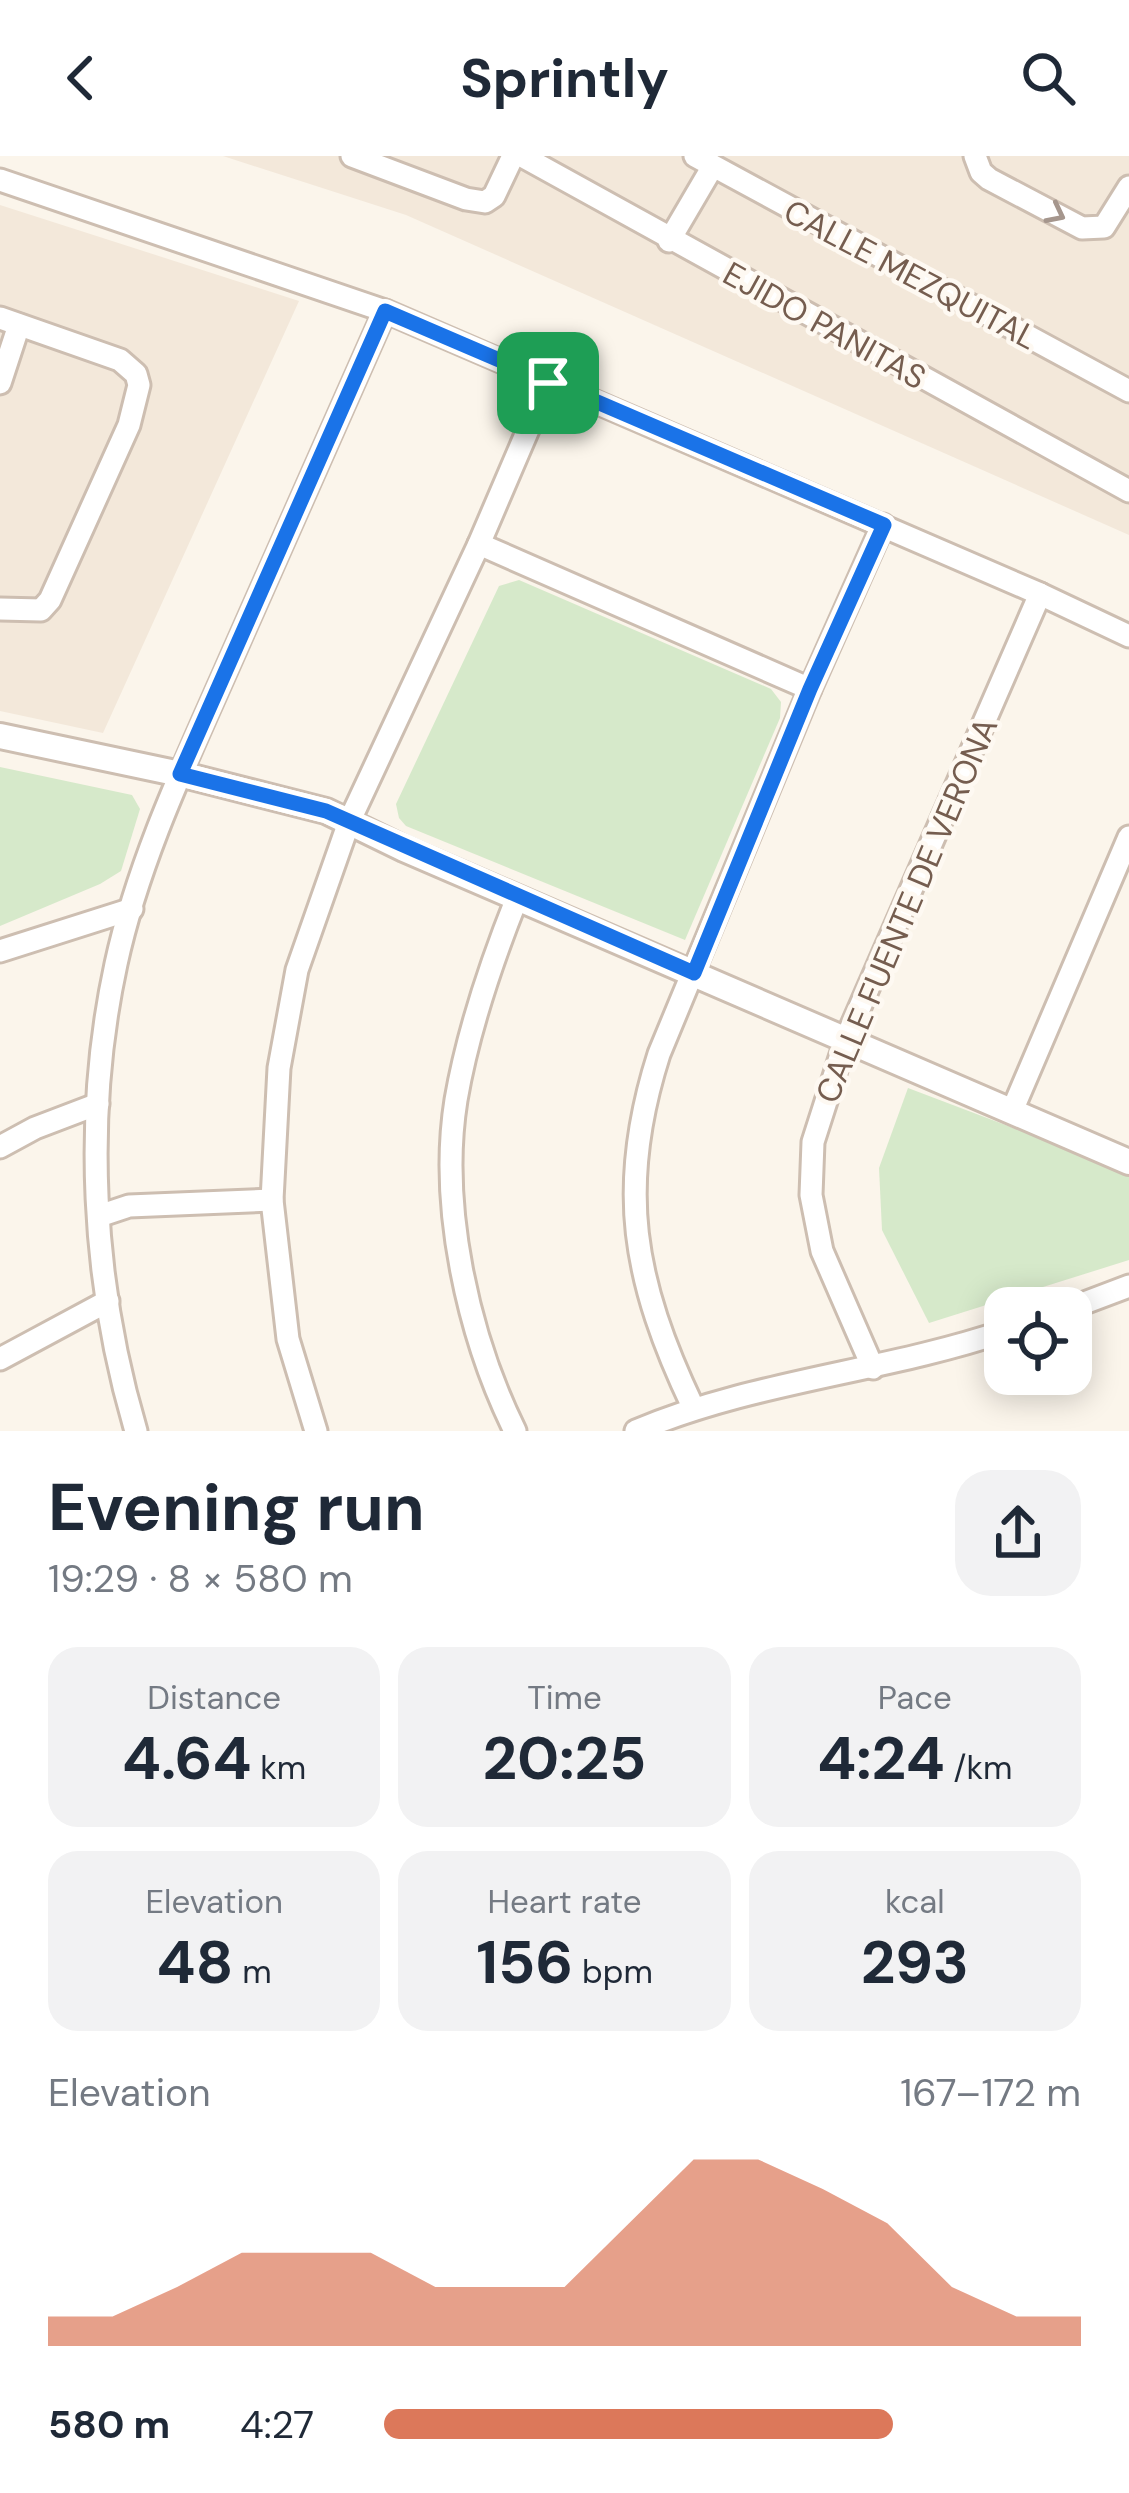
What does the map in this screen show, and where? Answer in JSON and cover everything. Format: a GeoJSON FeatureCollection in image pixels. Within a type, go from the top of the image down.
{"type":"FeatureCollection","features":[{"type":"Feature","properties":{"kind":"street"},"geometry":{"type":"LineString","coordinates":[[352,156],[485,202],[494,196],[518,156]]}},
{"type":"Feature","properties":{"kind":"street","name":"EJIDO PANITAS"},"geometry":{"type":"LineString","coordinates":[[518,156],[1129,491]]}},
{"type":"Feature","properties":{"kind":"street"},"geometry":{"type":"LineString","coordinates":[[975,156],[989,179],[1082,227],[1104,227],[1129,187]]}},
{"type":"Feature","properties":{"kind":"street"},"geometry":{"type":"LineString","coordinates":[[669,241],[704,161]]}},
{"type":"Feature","properties":{"kind":"street","name":"CALLE MEZQUITAL"},"geometry":{"type":"LineString","coordinates":[[704,161],[1129,391]]}},
{"type":"Feature","properties":{"kind":"street"},"geometry":{"type":"LineString","coordinates":[[0,180],[385,311],[884,525],[1129,636]]}},
{"type":"Feature","properties":{"kind":"street"},"geometry":{"type":"LineString","coordinates":[[136,1431],[108,1301],[99,1216],[98,1104],[116,963],[180,774],[385,311]]}},
{"type":"Feature","properties":{"kind":"street"},"geometry":{"type":"LineString","coordinates":[[0,383],[9,322],[120,360],[136,374],[139,385],[129,425],[50,600],[41,610],[0,609]]}},
{"type":"Feature","properties":{"kind":"street"},"geometry":{"type":"LineString","coordinates":[[316,1431],[288,1339],[272,1200],[279,1068],[297,970],[350,822],[548,383]]}},
{"type":"Feature","properties":{"kind":"street"},"geometry":{"type":"LineString","coordinates":[[693,1407],[665,1348],[647,1294],[636,1237],[634,1170],[642,1109],[659,1054],[810,689],[884,525]]}},
{"type":"Feature","properties":{"kind":"street"},"geometry":{"type":"LineString","coordinates":[[479,544],[810,689]]}},
{"type":"Feature","properties":{"kind":"street","name":"CALLE FUENTE DE VERONA"},"geometry":{"type":"LineString","coordinates":[[874,1368],[822,1251],[811,1195],[813,1142],[846,1039],[1040,594]]}},
{"type":"Feature","properties":{"kind":"street"},"geometry":{"type":"LineString","coordinates":[[0,736],[326,811],[1129,1162]]}},
{"type":"Feature","properties":{"kind":"street"},"geometry":{"type":"LineString","coordinates":[[1012,1111],[1129,837]]}},
{"type":"Feature","properties":{"kind":"street"},"geometry":{"type":"LineString","coordinates":[[515,1431],[496,1392],[464,1283],[453,1206],[455,1104],[473,1023],[517,898]]}},
{"type":"Feature","properties":{"kind":"street"},"geometry":{"type":"LineString","coordinates":[[0,951],[132,909]]}},
{"type":"Feature","properties":{"kind":"street"},"geometry":{"type":"LineString","coordinates":[[0,1147],[98,1104]]}},
{"type":"Feature","properties":{"kind":"street"},"geometry":{"type":"LineString","coordinates":[[99,1216],[129,1206],[272,1200]]}},
{"type":"Feature","properties":{"kind":"street"},"geometry":{"type":"LineString","coordinates":[[1092,1300],[1129,1286]]}},
{"type":"Feature","properties":{"kind":"street"},"geometry":{"type":"LineString","coordinates":[[0,1359],[108,1301]]}},
{"type":"Feature","properties":{"kind":"street"},"geometry":{"type":"LineString","coordinates":[[636,1431],[693,1407],[874,1368],[984,1337]]}},
{"type":"Feature","properties":{"kind":"shaded area"},"geometry":{"type":"Polygon","coordinates":[[[223,156],[1129,156],[1129,535],[406,215],[223,156]]]}},
{"type":"Feature","properties":{"kind":"shaded area"},"geometry":{"type":"Polygon","coordinates":[[[0,205],[299,301],[103,733],[0,711],[0,205]]]}},
{"type":"Feature","properties":{"kind":"green space"},"geometry":{"type":"Polygon","coordinates":[[[519,580],[771,689],[781,702],[780,718],[685,940],[406,826],[399,818],[396,804],[499,586],[519,580]]]}},
{"type":"Feature","properties":{"kind":"green space"},"geometry":{"type":"Polygon","coordinates":[[[0,767],[132,795],[140,809],[121,871],[0,926],[0,767]]]}},
{"type":"Feature","properties":{"kind":"green space"},"geometry":{"type":"Polygon","coordinates":[[[908,1088],[1129,1172],[1129,1260],[1043,1287],[984,1287],[984,1306],[929,1323],[882,1230],[879,1168],[908,1088]]]}},
{"type":"Feature","properties":{"kind":"route"},"geometry":{"type":"LineString","coordinates":[[385,311],[548,383],[884,525],[810,689],[694,973],[326,811],[180,774],[385,311]]}}]}
